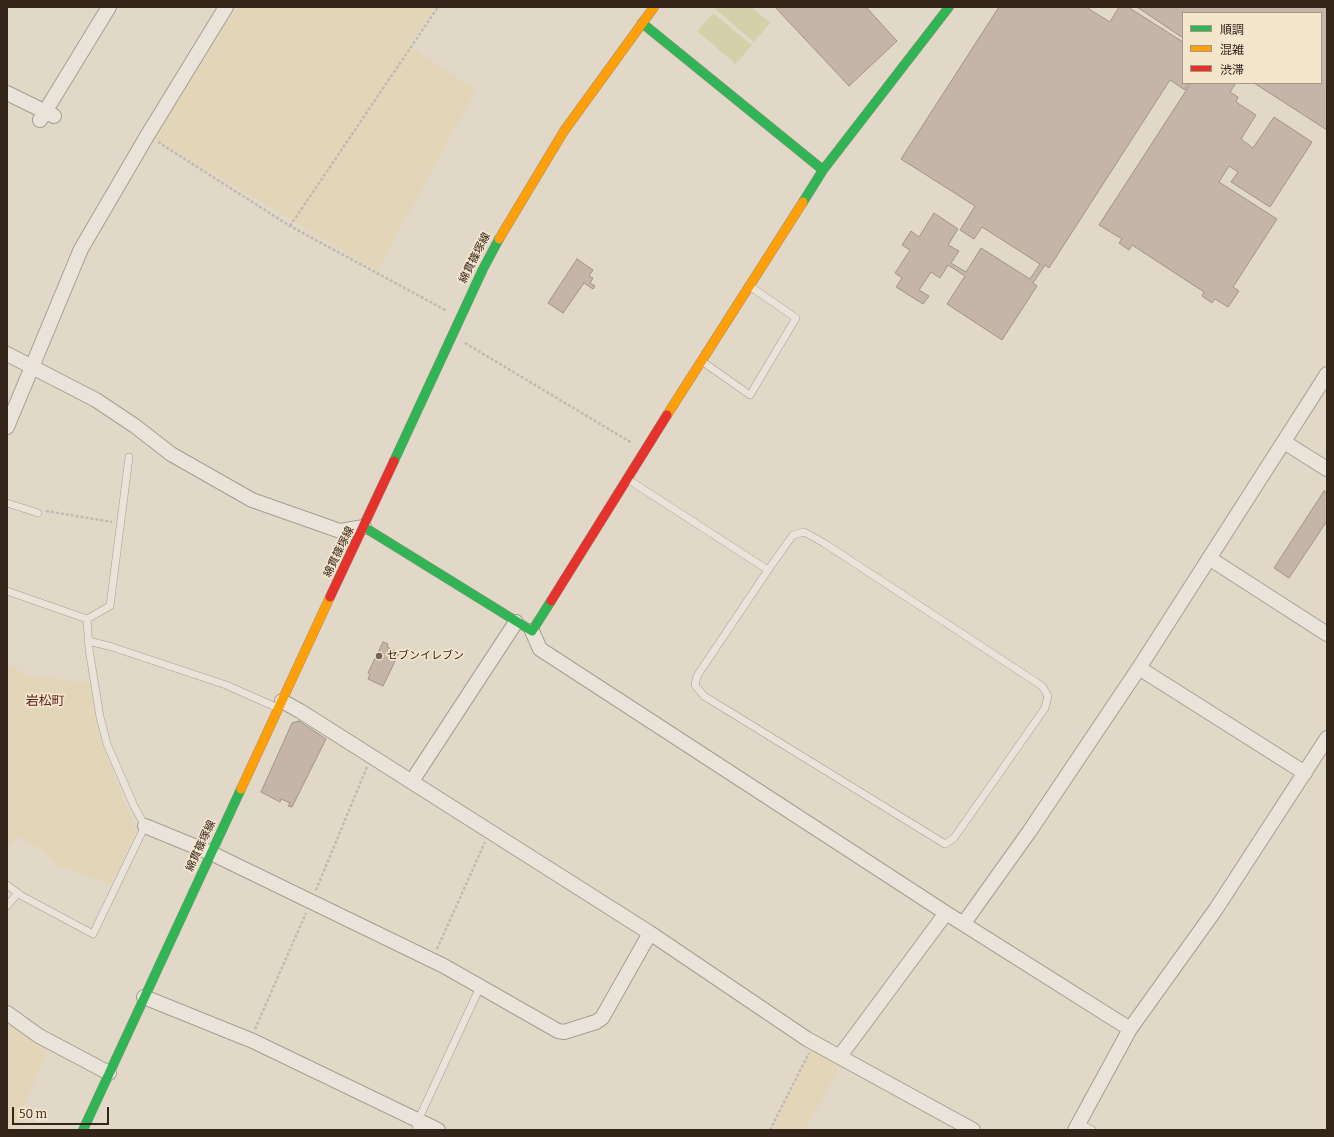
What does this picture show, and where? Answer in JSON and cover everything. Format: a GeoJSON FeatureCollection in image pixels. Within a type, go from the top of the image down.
{"type":"FeatureCollection","features":[{"type":"Feature","properties":{"kind":"main road","name":"綿貫篠塚線"},"geometry":{"type":"LineString","coordinates":[[83,1130],[210,853],[364,527],[451,335],[496,244],[536,175],[594,87],[654,7]]}},
{"type":"Feature","properties":{"kind":"main road"},"geometry":{"type":"LineString","coordinates":[[364,527],[532,631],[701,360],[823,170],[949,7]]}},
{"type":"Feature","properties":{"kind":"main road"},"geometry":{"type":"LineString","coordinates":[[642,23],[823,170]]}},
{"type":"Feature","properties":{"kind":"street"},"geometry":{"type":"LineString","coordinates":[[7,93],[46,116],[109,7]]}},
{"type":"Feature","properties":{"kind":"street"},"geometry":{"type":"LineString","coordinates":[[7,428],[81,249],[147,136],[226,7]]}},
{"type":"Feature","properties":{"kind":"street"},"geometry":{"type":"LineString","coordinates":[[639,7],[642,23]]}},
{"type":"Feature","properties":{"kind":"street"},"geometry":{"type":"LineString","coordinates":[[7,354],[96,400],[135,426],[171,454],[252,500],[340,532],[364,527]]}},
{"type":"Feature","properties":{"kind":"street"},"geometry":{"type":"LineString","coordinates":[[964,923],[1030,832],[1139,668],[1327,374]]}},
{"type":"Feature","properties":{"kind":"street"},"geometry":{"type":"LineString","coordinates":[[1284,442],[1327,469]]}},
{"type":"Feature","properties":{"kind":"street"},"geometry":{"type":"LineString","coordinates":[[1209,558],[1327,634]]}},
{"type":"Feature","properties":{"kind":"street"},"geometry":{"type":"LineString","coordinates":[[412,782],[516,622]]}},
{"type":"Feature","properties":{"kind":"street"},"geometry":{"type":"LineString","coordinates":[[532,631],[540,649],[946,913],[1130,1029]]}},
{"type":"Feature","properties":{"kind":"street"},"geometry":{"type":"LineString","coordinates":[[1139,668],[1305,773]]}},
{"type":"Feature","properties":{"kind":"street"},"geometry":{"type":"LineString","coordinates":[[280,704],[372,756],[650,933],[814,1042],[973,1130]]}},
{"type":"Feature","properties":{"kind":"street"},"geometry":{"type":"LineString","coordinates":[[1077,1126],[1130,1029],[1216,909],[1327,738]]}},
{"type":"Feature","properties":{"kind":"street"},"geometry":{"type":"LineString","coordinates":[[145,826],[210,853],[432,960],[558,1031],[564,1032],[596,1022],[602,1018],[650,933]]}},
{"type":"Feature","properties":{"kind":"street"},"geometry":{"type":"LineString","coordinates":[[840,1056],[946,913]]}},
{"type":"Feature","properties":{"kind":"street"},"geometry":{"type":"LineString","coordinates":[[144,997],[250,1040],[417,1125],[438,1130]]}},
{"type":"Feature","properties":{"kind":"street"},"geometry":{"type":"LineString","coordinates":[[7,1013],[45,1040],[109,1073]]}},
{"type":"Feature","properties":{"kind":"lane"},"geometry":{"type":"LineString","coordinates":[[701,360],[750,395],[796,318],[749,286]]}},
{"type":"Feature","properties":{"kind":"lane"},"geometry":{"type":"LineString","coordinates":[[7,591],[87,619],[110,606],[130,457]]}},
{"type":"Feature","properties":{"kind":"lane"},"geometry":{"type":"LineString","coordinates":[[627,479],[768,570]]}},
{"type":"Feature","properties":{"kind":"lane"},"geometry":{"type":"LineString","coordinates":[[7,503],[39,512]]}},
{"type":"Feature","properties":{"kind":"lane"},"geometry":{"type":"LineString","coordinates":[[804,532],[824,543],[1042,686],[1048,696],[1045,708],[954,838],[944,844],[704,696],[695,685],[697,676],[768,570],[794,536],[804,532]]}},
{"type":"Feature","properties":{"kind":"lane"},"geometry":{"type":"LineString","coordinates":[[7,885],[18,893],[93,934],[145,826],[134,806],[107,744],[100,717],[88,641],[87,619]]}},
{"type":"Feature","properties":{"kind":"lane"},"geometry":{"type":"LineString","coordinates":[[88,641],[110,646],[280,704]]}},
{"type":"Feature","properties":{"kind":"lane"},"geometry":{"type":"LineString","coordinates":[[7,906],[18,893]]}},
{"type":"Feature","properties":{"kind":"lane"},"geometry":{"type":"LineString","coordinates":[[417,1125],[480,987]]}},
{"type":"Feature","properties":{"kind":"lane"},"geometry":{"type":"LineString","coordinates":[[1077,1126],[1092,1130]]}},
{"type":"Feature","properties":{"kind":"path"},"geometry":{"type":"LineString","coordinates":[[290,226],[438,7]]}},
{"type":"Feature","properties":{"kind":"path"},"geometry":{"type":"LineString","coordinates":[[147,136],[290,226],[459,318]]}},
{"type":"Feature","properties":{"kind":"path"},"geometry":{"type":"LineString","coordinates":[[451,335],[644,451]]}},
{"type":"Feature","properties":{"kind":"path"},"geometry":{"type":"LineString","coordinates":[[39,512],[121,523]]}},
{"type":"Feature","properties":{"kind":"path"},"geometry":{"type":"LineString","coordinates":[[250,1040],[311,902],[372,756]]}},
{"type":"Feature","properties":{"kind":"path"},"geometry":{"type":"LineString","coordinates":[[432,960],[490,831]]}},
{"type":"Feature","properties":{"kind":"path"},"geometry":{"type":"LineString","coordinates":[[770,1130],[814,1042]]}},
{"type":"Feature","properties":{"kind":"shaded area"},"geometry":{"type":"Polygon","coordinates":[[[236,7],[435,7],[409,46],[476,90],[377,271],[155,139],[236,7]]]}},
{"type":"Feature","properties":{"kind":"shaded area"},"geometry":{"type":"Polygon","coordinates":[[[717,7],[751,7],[770,23],[754,42],[715,9],[717,7]]]}},
{"type":"Feature","properties":{"kind":"shaded area"},"geometry":{"type":"Polygon","coordinates":[[[713,13],[752,45],[736,64],[697,31],[713,13]]]}},
{"type":"Feature","properties":{"kind":"shaded area"},"geometry":{"type":"Polygon","coordinates":[[[7,664],[30,676],[89,683],[103,746],[136,832],[111,885],[57,865],[43,851],[19,836],[7,851],[7,664]]]}},
{"type":"Feature","properties":{"kind":"shaded area"},"geometry":{"type":"Polygon","coordinates":[[[7,1016],[48,1049],[14,1130],[7,1130],[7,1016]]]}},
{"type":"Feature","properties":{"kind":"shaded area"},"geometry":{"type":"Polygon","coordinates":[[[811,1049],[840,1066],[805,1130],[774,1130],[781,1112],[811,1049]]]}},
{"type":"Feature","properties":{"kind":"building"},"geometry":{"type":"Polygon","coordinates":[[[775,7],[866,7],[897,41],[849,86],[775,7]]]}},
{"type":"Feature","properties":{"kind":"building"},"geometry":{"type":"Polygon","coordinates":[[[999,7],[1086,7],[1110,22],[1119,7],[1128,7],[1182,41],[1182,84],[1188,84],[1185,90],[1170,80],[1049,268],[1045,265],[1033,283],[1037,286],[1002,340],[947,304],[965,276],[948,265],[940,278],[931,272],[919,290],[929,296],[923,304],[896,287],[902,278],[895,273],[910,250],[902,245],[911,231],[919,237],[934,213],[958,229],[948,245],[959,251],[951,263],[966,272],[981,248],[1030,279],[1040,264],[982,227],[974,239],[960,230],[975,206],[901,159],[999,7]]]}},
{"type":"Feature","properties":{"kind":"building"},"geometry":{"type":"Polygon","coordinates":[[[1137,7],[1327,7],[1327,130],[1256,84],[1322,84],[1322,12],[1182,12],[1182,37],[1137,7]]]}},
{"type":"Feature","properties":{"kind":"building"},"geometry":{"type":"Polygon","coordinates":[[[1190,84],[1235,84],[1230,92],[1238,97],[1236,102],[1256,115],[1241,139],[1253,148],[1274,117],[1312,142],[1270,207],[1231,182],[1238,172],[1229,166],[1219,182],[1277,219],[1233,287],[1239,291],[1228,307],[1215,299],[1212,303],[1202,296],[1204,292],[1132,245],[1129,250],[1119,243],[1122,239],[1099,225],[1190,84]]]}},
{"type":"Feature","properties":{"kind":"building"},"geometry":{"type":"Polygon","coordinates":[[[577,259],[593,270],[589,276],[593,278],[590,283],[595,286],[593,289],[584,283],[563,313],[548,303],[577,259]]]}},
{"type":"Feature","properties":{"kind":"building"},"geometry":{"type":"Polygon","coordinates":[[[1324,491],[1327,493],[1327,521],[1289,578],[1274,568],[1324,491]]]}},
{"type":"Feature","properties":{"kind":"building"},"geometry":{"type":"Polygon","coordinates":[[[383,642],[388,644],[387,647],[399,653],[383,686],[368,679],[370,674],[368,673],[383,642]]]}},
{"type":"Feature","properties":{"kind":"building"},"geometry":{"type":"Polygon","coordinates":[[[299,721],[326,739],[292,807],[288,806],[290,803],[281,799],[280,802],[261,792],[292,723],[299,721]]]}},
{"type":"Feature","properties":{"kind":"traffic: fast"},"geometry":{"type":"LineString","coordinates":[[803,202],[823,170],[949,7]]}},
{"type":"Feature","properties":{"kind":"traffic: fast"},"geometry":{"type":"LineString","coordinates":[[642,23],[823,170]]}},
{"type":"Feature","properties":{"kind":"traffic: fast"},"geometry":{"type":"LineString","coordinates":[[394,461],[483,269],[499,239]]}},
{"type":"Feature","properties":{"kind":"traffic: fast"},"geometry":{"type":"LineString","coordinates":[[364,527],[532,631],[551,601]]}},
{"type":"Feature","properties":{"kind":"traffic: fast"},"geometry":{"type":"LineString","coordinates":[[83,1130],[241,789]]}},
{"type":"Feature","properties":{"kind":"traffic: slow"},"geometry":{"type":"LineString","coordinates":[[499,239],[564,131],[654,7]]}},
{"type":"Feature","properties":{"kind":"traffic: slow"},"geometry":{"type":"LineString","coordinates":[[667,415],[803,202]]}},
{"type":"Feature","properties":{"kind":"traffic: slow"},"geometry":{"type":"LineString","coordinates":[[241,789],[330,597]]}},
{"type":"Feature","properties":{"kind":"traffic: jam"},"geometry":{"type":"LineString","coordinates":[[551,601],[667,415]]}},
{"type":"Feature","properties":{"kind":"traffic: jam"},"geometry":{"type":"LineString","coordinates":[[330,597],[394,461]]}},
{"type":"Feature","properties":{"kind":"place","name":"セブンイレブン"},"geometry":{"type":"Point","coordinates":[379,656]}},
{"type":"Feature","properties":{"kind":"district","name":"岩松町"},"geometry":{"type":"Point","coordinates":[45,701]}}]}
